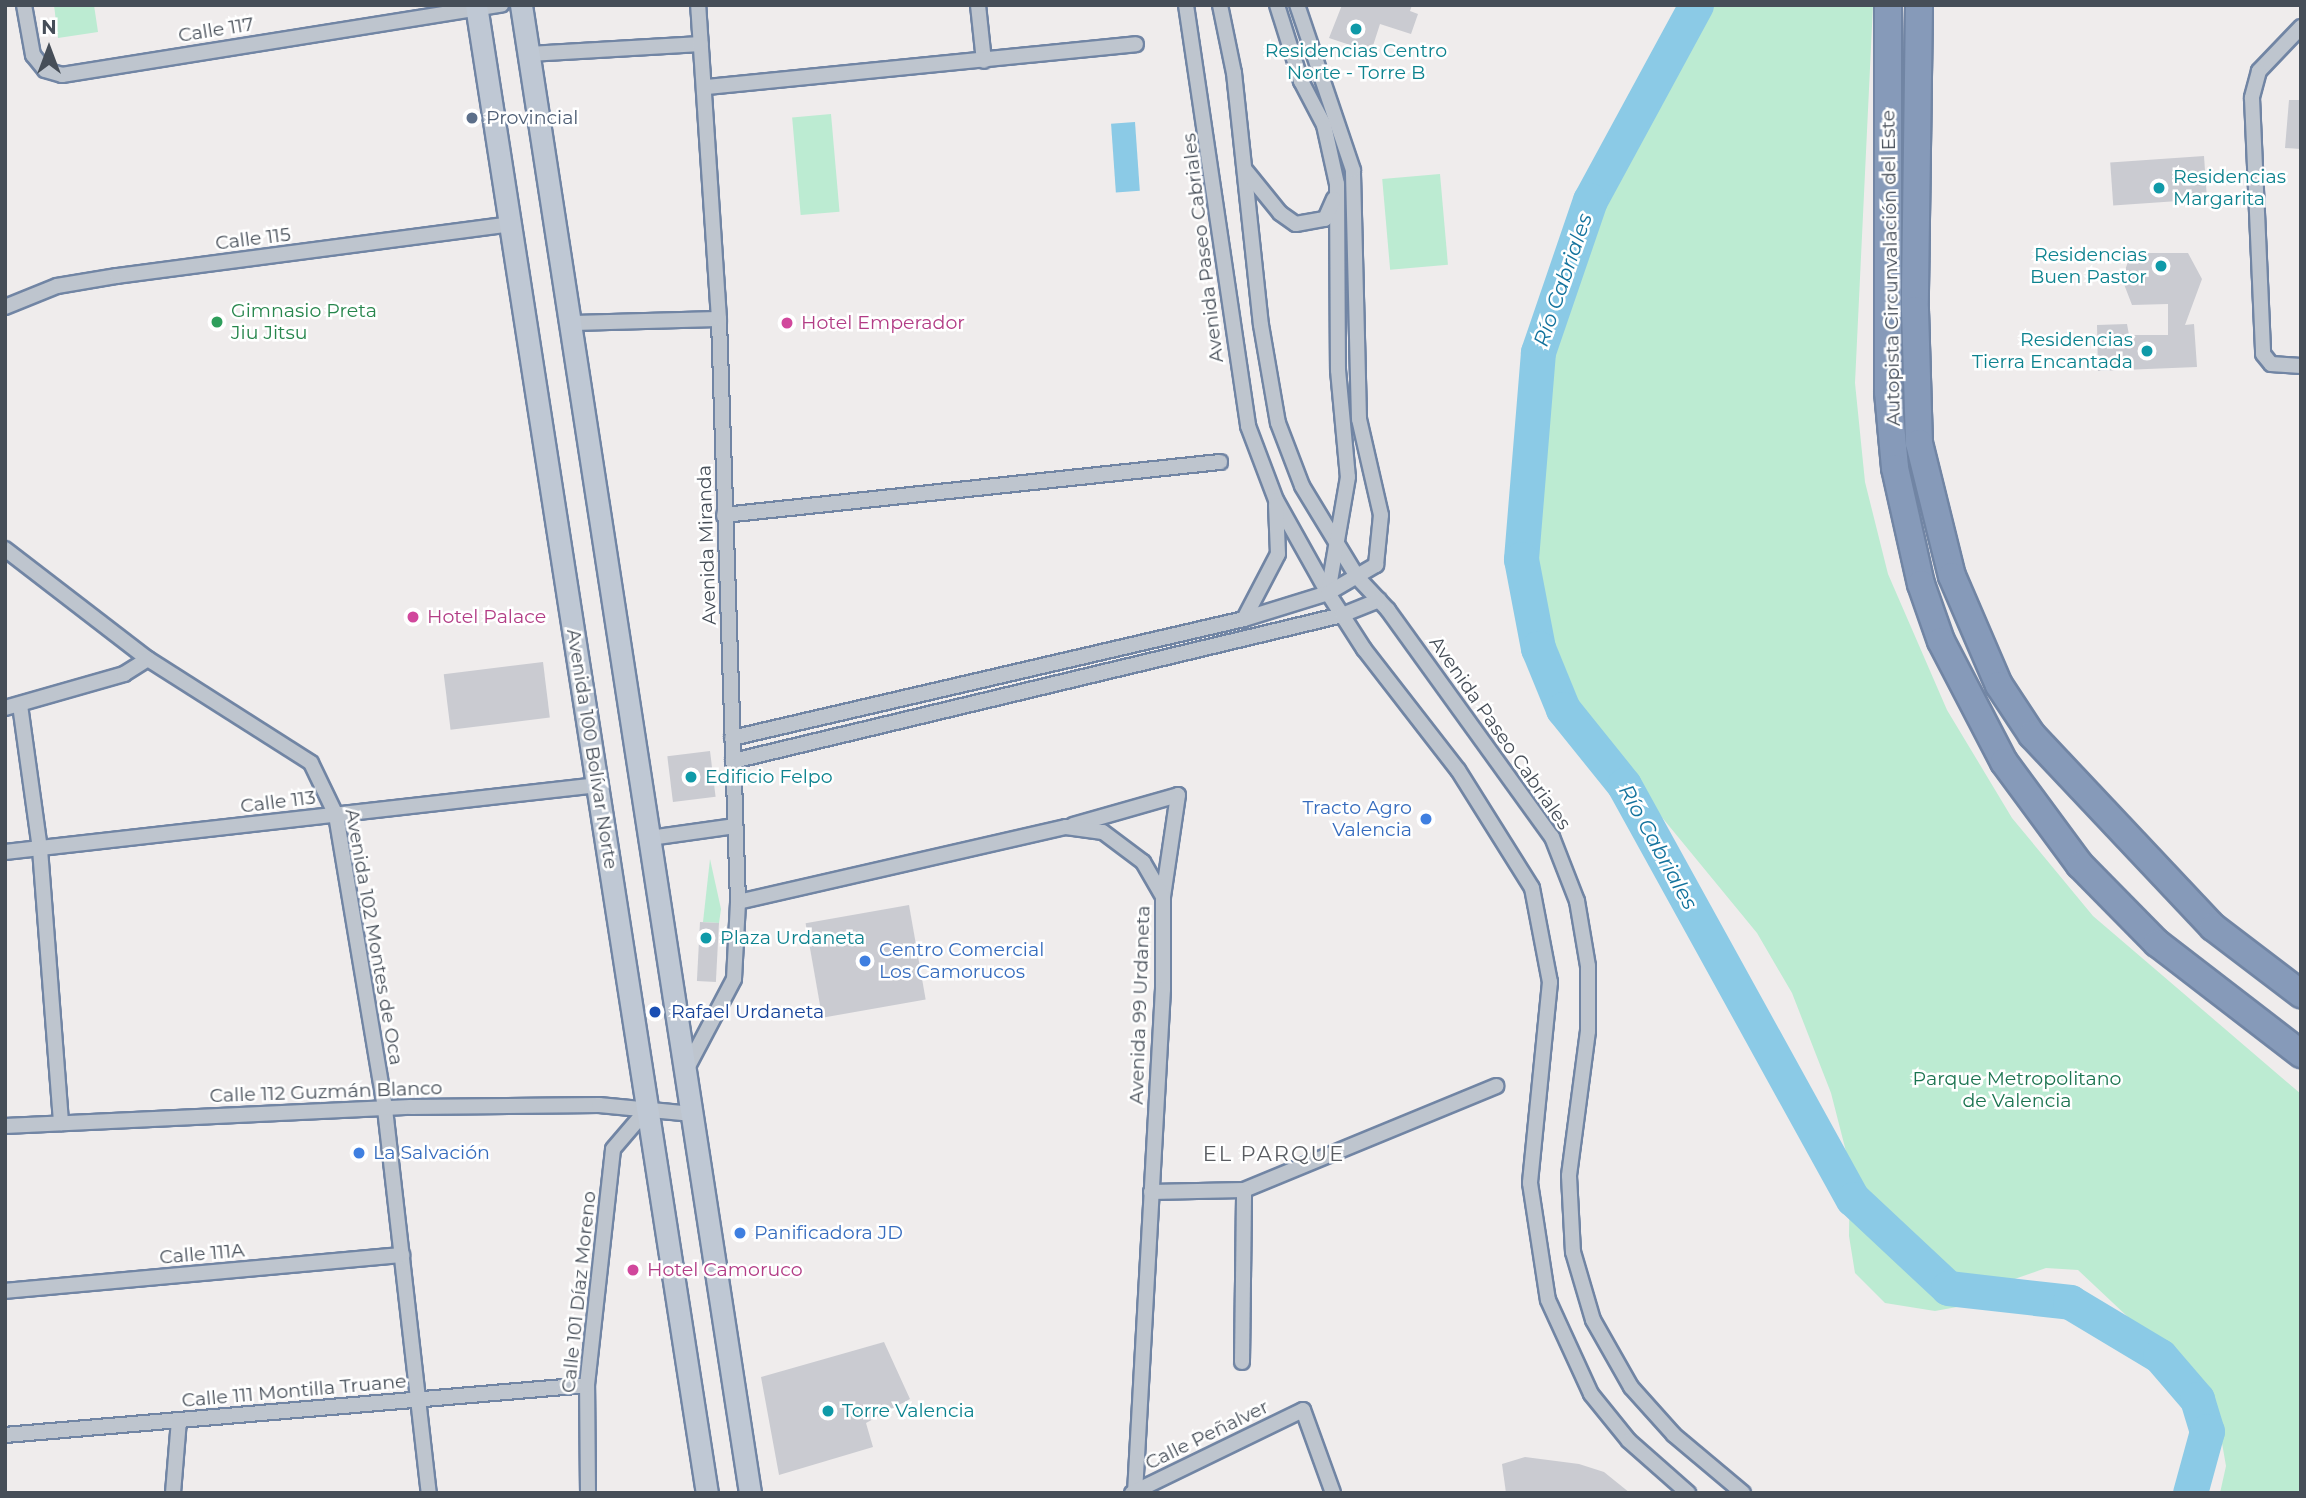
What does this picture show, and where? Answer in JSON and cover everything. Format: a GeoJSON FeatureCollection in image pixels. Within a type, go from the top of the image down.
{"type":"FeatureCollection","features":[{"type":"Feature","properties":{"kind":"highway","name":"Autopista Circunvalación del Este"},"geometry":{"type":"LineString","coordinates":[[1888,5],[1889,404],[1895,468],[1921,584],[1941,641],[2004,762],[2080,865],[2157,943],[2301,1055]]}},
{"type":"Feature","properties":{"kind":"highway","name":"Autopista Circunvalación del Este"},"geometry":{"type":"LineString","coordinates":[[1919,5],[1914,310],[1919,443],[1952,576],[1999,685],[2032,735],[2213,927],[2301,995]]}},
{"type":"Feature","properties":{"kind":"main road"},"geometry":{"type":"LineString","coordinates":[[521,5],[750,1493]]}},
{"type":"Feature","properties":{"kind":"main road","name":"Avenida 100 Bolívar Norte"},"geometry":{"type":"LineString","coordinates":[[477,7],[707,1493]]}},
{"type":"Feature","properties":{"kind":"street","name":"Calle 117"},"geometry":{"type":"LineString","coordinates":[[24,5],[33,55],[45,70],[62,75],[501,5]]}},
{"type":"Feature","properties":{"kind":"street","name":"Avenida Miranda"},"geometry":{"type":"LineString","coordinates":[[685,1072],[734,979],[738,902],[719,319],[707,87],[698,5]]}},
{"type":"Feature","properties":{"kind":"street"},"geometry":{"type":"LineString","coordinates":[[978,5],[984,61]]}},
{"type":"Feature","properties":{"kind":"street","name":"Avenida Paseo Cabriales"},"geometry":{"type":"LineString","coordinates":[[1186,5],[1222,230],[1234,354],[1248,426],[1276,500],[1328,593],[1458,770],[1532,888],[1550,982],[1530,1184],[1548,1300],[1591,1394],[1629,1441],[1688,1493]]}},
{"type":"Feature","properties":{"kind":"street","name":"Avenida Paseo Cabriales"},"geometry":{"type":"LineString","coordinates":[[1220,5],[1246,171],[1261,325],[1278,423],[1303,485],[1339,548],[1358,578],[1379,600],[1552,837],[1577,901],[1588,966],[1588,1031],[1569,1177],[1573,1252],[1592,1320],[1631,1387],[1674,1435],[1743,1493]]}},
{"type":"Feature","properties":{"kind":"street"},"geometry":{"type":"LineString","coordinates":[[1277,5],[1301,81],[1324,125],[1337,184],[1338,370],[1348,477],[1339,548],[1328,593]]}},
{"type":"Feature","properties":{"kind":"street"},"geometry":{"type":"LineString","coordinates":[[732,738],[1244,620],[1328,593],[1358,578],[1381,556],[1381,516],[1359,419],[1353,170],[1297,5]]}},
{"type":"Feature","properties":{"kind":"street"},"geometry":{"type":"LineString","coordinates":[[2301,27],[2259,71],[2252,98],[2263,354],[2271,364],[2301,366]]}},
{"type":"Feature","properties":{"kind":"street"},"geometry":{"type":"LineString","coordinates":[[529,54],[701,44]]}},
{"type":"Feature","properties":{"kind":"street"},"geometry":{"type":"LineString","coordinates":[[707,87],[1136,44]]}},
{"type":"Feature","properties":{"kind":"street"},"geometry":{"type":"LineString","coordinates":[[1246,171],[1280,213],[1296,224],[1325,219],[1337,184]]}},
{"type":"Feature","properties":{"kind":"street","name":"Calle 115"},"geometry":{"type":"LineString","coordinates":[[5,307],[57,286],[105,278],[511,224]]}},
{"type":"Feature","properties":{"kind":"street"},"geometry":{"type":"LineString","coordinates":[[572,323],[719,319]]}},
{"type":"Feature","properties":{"kind":"street"},"geometry":{"type":"LineString","coordinates":[[724,514],[1220,462]]}},
{"type":"Feature","properties":{"kind":"street"},"geometry":{"type":"LineString","coordinates":[[1244,620],[1278,554],[1276,500]]}},
{"type":"Feature","properties":{"kind":"street","name":"Avenida 102 Montes de Oca"},"geometry":{"type":"LineString","coordinates":[[5,549],[148,659],[311,763],[336,815],[385,1108],[429,1493]]}},
{"type":"Feature","properties":{"kind":"street"},"geometry":{"type":"LineString","coordinates":[[733,761],[1342,615],[1379,600]]}},
{"type":"Feature","properties":{"kind":"street"},"geometry":{"type":"LineString","coordinates":[[61,1123],[40,849],[13,706],[124,674],[148,659]]}},
{"type":"Feature","properties":{"kind":"street","name":"Calle 113"},"geometry":{"type":"LineString","coordinates":[[5,852],[598,785]]}},
{"type":"Feature","properties":{"kind":"street"},"geometry":{"type":"LineString","coordinates":[[1066,827],[1178,795],[1163,896]]}},
{"type":"Feature","properties":{"kind":"street"},"geometry":{"type":"LineString","coordinates":[[650,838],[735,825]]}},
{"type":"Feature","properties":{"kind":"street","name":"Avenida 99 Urdaneta"},"geometry":{"type":"LineString","coordinates":[[738,902],[1066,827],[1103,832],[1143,862],[1163,896],[1152,1192],[1134,1492]]}},
{"type":"Feature","properties":{"kind":"street"},"geometry":{"type":"LineString","coordinates":[[1152,1192],[1244,1190],[1496,1086]]}},
{"type":"Feature","properties":{"kind":"street","name":"Calle 112 Guzmán Blanco"},"geometry":{"type":"LineString","coordinates":[[5,1126],[385,1108],[648,1108],[693,1114]]}},
{"type":"Feature","properties":{"kind":"street","name":"Calle 101 Díaz Moreno"},"geometry":{"type":"LineString","coordinates":[[588,1493],[587,1385],[613,1149],[648,1108]]}},
{"type":"Feature","properties":{"kind":"street"},"geometry":{"type":"LineString","coordinates":[[1242,1362],[1244,1190]]}},
{"type":"Feature","properties":{"kind":"street","name":"Calle 111A"},"geometry":{"type":"LineString","coordinates":[[5,1291],[402,1255]]}},
{"type":"Feature","properties":{"kind":"street","name":"Calle 111 Montilla Truane"},"geometry":{"type":"LineString","coordinates":[[5,1435],[587,1385]]}},
{"type":"Feature","properties":{"kind":"street","name":"Calle Peñalver"},"geometry":{"type":"LineString","coordinates":[[1134,1492],[1299,1412],[1308,1412],[1333,1493]]}},
{"type":"Feature","properties":{"kind":"street"},"geometry":{"type":"LineString","coordinates":[[173,1493],[179,1420]]}},
{"type":"Feature","properties":{"kind":"green space"},"geometry":{"type":"Polygon","coordinates":[[[54,5],[94,5],[98,32],[58,38],[54,5]]]}},
{"type":"Feature","properties":{"kind":"green space","name":"Parque Metropolitano de Valencia"},"geometry":{"type":"Polygon","coordinates":[[[1696,5],[1873,5],[1855,383],[1865,482],[1888,574],[1947,710],[2012,818],[2093,916],[2301,1094],[2301,1493],[2220,1493],[2226,1466],[2219,1426],[2180,1366],[2078,1270],[2046,1268],[2003,1283],[1979,1303],[1935,1311],[1885,1303],[1855,1273],[1849,1236],[1850,1167],[1831,1093],[1792,993],[1757,933],[1568,703],[1542,647],[1527,589],[1522,524],[1527,433],[1546,324],[1570,236],[1691,23],[1696,5]]]}},
{"type":"Feature","properties":{"kind":"green space"},"geometry":{"type":"Polygon","coordinates":[[[831,114],[840,212],[801,215],[792,117],[831,114]]]}},
{"type":"Feature","properties":{"kind":"green space"},"geometry":{"type":"Polygon","coordinates":[[[1440,174],[1448,265],[1390,270],[1382,179],[1440,174]]]}},
{"type":"Feature","properties":{"kind":"green space"},"geometry":{"type":"Polygon","coordinates":[[[710,859],[721,909],[719,923],[703,922],[710,859]]]}},
{"type":"Feature","properties":{"kind":"water"},"geometry":{"type":"Polygon","coordinates":[[[1135,122],[1140,191],[1116,193],[1111,124],[1135,122]]]}},
{"type":"Feature","properties":{"kind":"building","name":"Residencias Centro Norte - Torre B"},"geometry":{"type":"Polygon","coordinates":[[[1342,5],[1412,5],[1410,11],[1418,14],[1411,34],[1380,24],[1371,52],[1329,38],[1342,5]]]}},
{"type":"Feature","properties":{"kind":"building"},"geometry":{"type":"Polygon","coordinates":[[[2289,100],[2301,100],[2301,149],[2285,148],[2289,100]]]}},
{"type":"Feature","properties":{"kind":"building","name":"Residencias Margarita"},"geometry":{"type":"Polygon","coordinates":[[[2204,156],[2207,199],[2113,205],[2110,163],[2204,156]]]}},
{"type":"Feature","properties":{"kind":"building"},"geometry":{"type":"Polygon","coordinates":[[[2131,253],[2188,253],[2202,279],[2185,325],[2194,324],[2197,367],[2098,371],[2097,325],[2127,324],[2129,335],[2168,335],[2168,304],[2132,305],[2122,279],[2131,253]]]}},
{"type":"Feature","properties":{"kind":"building"},"geometry":{"type":"Polygon","coordinates":[[[543,662],[550,718],[451,730],[444,674],[543,662]]]}},
{"type":"Feature","properties":{"kind":"building","name":"Edificio Felpo"},"geometry":{"type":"Polygon","coordinates":[[[710,751],[716,797],[673,802],[667,756],[710,751]]]}},
{"type":"Feature","properties":{"kind":"building","name":"Centro Comercial Los Camorucos"},"geometry":{"type":"Polygon","coordinates":[[[909,905],[926,1000],[822,1018],[806,923],[909,905]]]}},
{"type":"Feature","properties":{"kind":"building"},"geometry":{"type":"Polygon","coordinates":[[[700,922],[719,923],[716,982],[697,981],[700,922]]]}},
{"type":"Feature","properties":{"kind":"building","name":"Torre Valencia"},"geometry":{"type":"Polygon","coordinates":[[[884,1342],[910,1399],[866,1423],[873,1447],[779,1475],[761,1377],[884,1342]]]}},
{"type":"Feature","properties":{"kind":"building"},"geometry":{"type":"Polygon","coordinates":[[[1525,1457],[1579,1464],[1604,1472],[1630,1493],[1506,1493],[1502,1464],[1525,1457]]]}},
{"type":"Feature","properties":{"kind":"waterway","name":"Río Cabriales"},"geometry":{"type":"LineString","coordinates":[[1696,5],[1590,200],[1538,352],[1521,559],[1538,648],[1563,709],[1624,785],[1853,1199],[1948,1288],[2070,1302],[2160,1356],[2197,1399],[2207,1431],[2190,1493]]}},
{"type":"Feature","properties":{"kind":"place","name":"Residencias Centro Norte - Torre B"},"geometry":{"type":"Point","coordinates":[1356,29]}},
{"type":"Feature","properties":{"kind":"place","name":"Provincial"},"geometry":{"type":"Point","coordinates":[472,118]}},
{"type":"Feature","properties":{"kind":"place","name":"Residencias Margarita"},"geometry":{"type":"Point","coordinates":[2159,188]}},
{"type":"Feature","properties":{"kind":"place","name":"Residencias Buen Pastor"},"geometry":{"type":"Point","coordinates":[2161,266]}},
{"type":"Feature","properties":{"kind":"place","name":"Gimnasio Preta Jiu Jitsu"},"geometry":{"type":"Point","coordinates":[217,322]}},
{"type":"Feature","properties":{"kind":"place","name":"Hotel Emperador"},"geometry":{"type":"Point","coordinates":[787,323]}},
{"type":"Feature","properties":{"kind":"place","name":"Residencias Tierra Encantada"},"geometry":{"type":"Point","coordinates":[2147,351]}},
{"type":"Feature","properties":{"kind":"place","name":"Hotel Palace"},"geometry":{"type":"Point","coordinates":[413,617]}},
{"type":"Feature","properties":{"kind":"place","name":"Edificio Felpo"},"geometry":{"type":"Point","coordinates":[691,777]}},
{"type":"Feature","properties":{"kind":"place","name":"Tracto Agro Valencia"},"geometry":{"type":"Point","coordinates":[1426,819]}},
{"type":"Feature","properties":{"kind":"place","name":"Plaza Urdaneta"},"geometry":{"type":"Point","coordinates":[706,938]}},
{"type":"Feature","properties":{"kind":"place","name":"Centro Comercial Los Camorucos"},"geometry":{"type":"Point","coordinates":[865,961]}},
{"type":"Feature","properties":{"kind":"place","name":"Rafael Urdaneta"},"geometry":{"type":"Point","coordinates":[655,1012]}},
{"type":"Feature","properties":{"kind":"place","name":"La Salvación"},"geometry":{"type":"Point","coordinates":[359,1153]}},
{"type":"Feature","properties":{"kind":"place","name":"Panificadora JD"},"geometry":{"type":"Point","coordinates":[740,1233]}},
{"type":"Feature","properties":{"kind":"place","name":"Hotel Camoruco"},"geometry":{"type":"Point","coordinates":[633,1270]}},
{"type":"Feature","properties":{"kind":"place","name":"Torre Valencia"},"geometry":{"type":"Point","coordinates":[828,1411]}},
{"type":"Feature","properties":{"kind":"district","name":"EL PARQUE"},"geometry":{"type":"Point","coordinates":[1274,1154]}}]}
